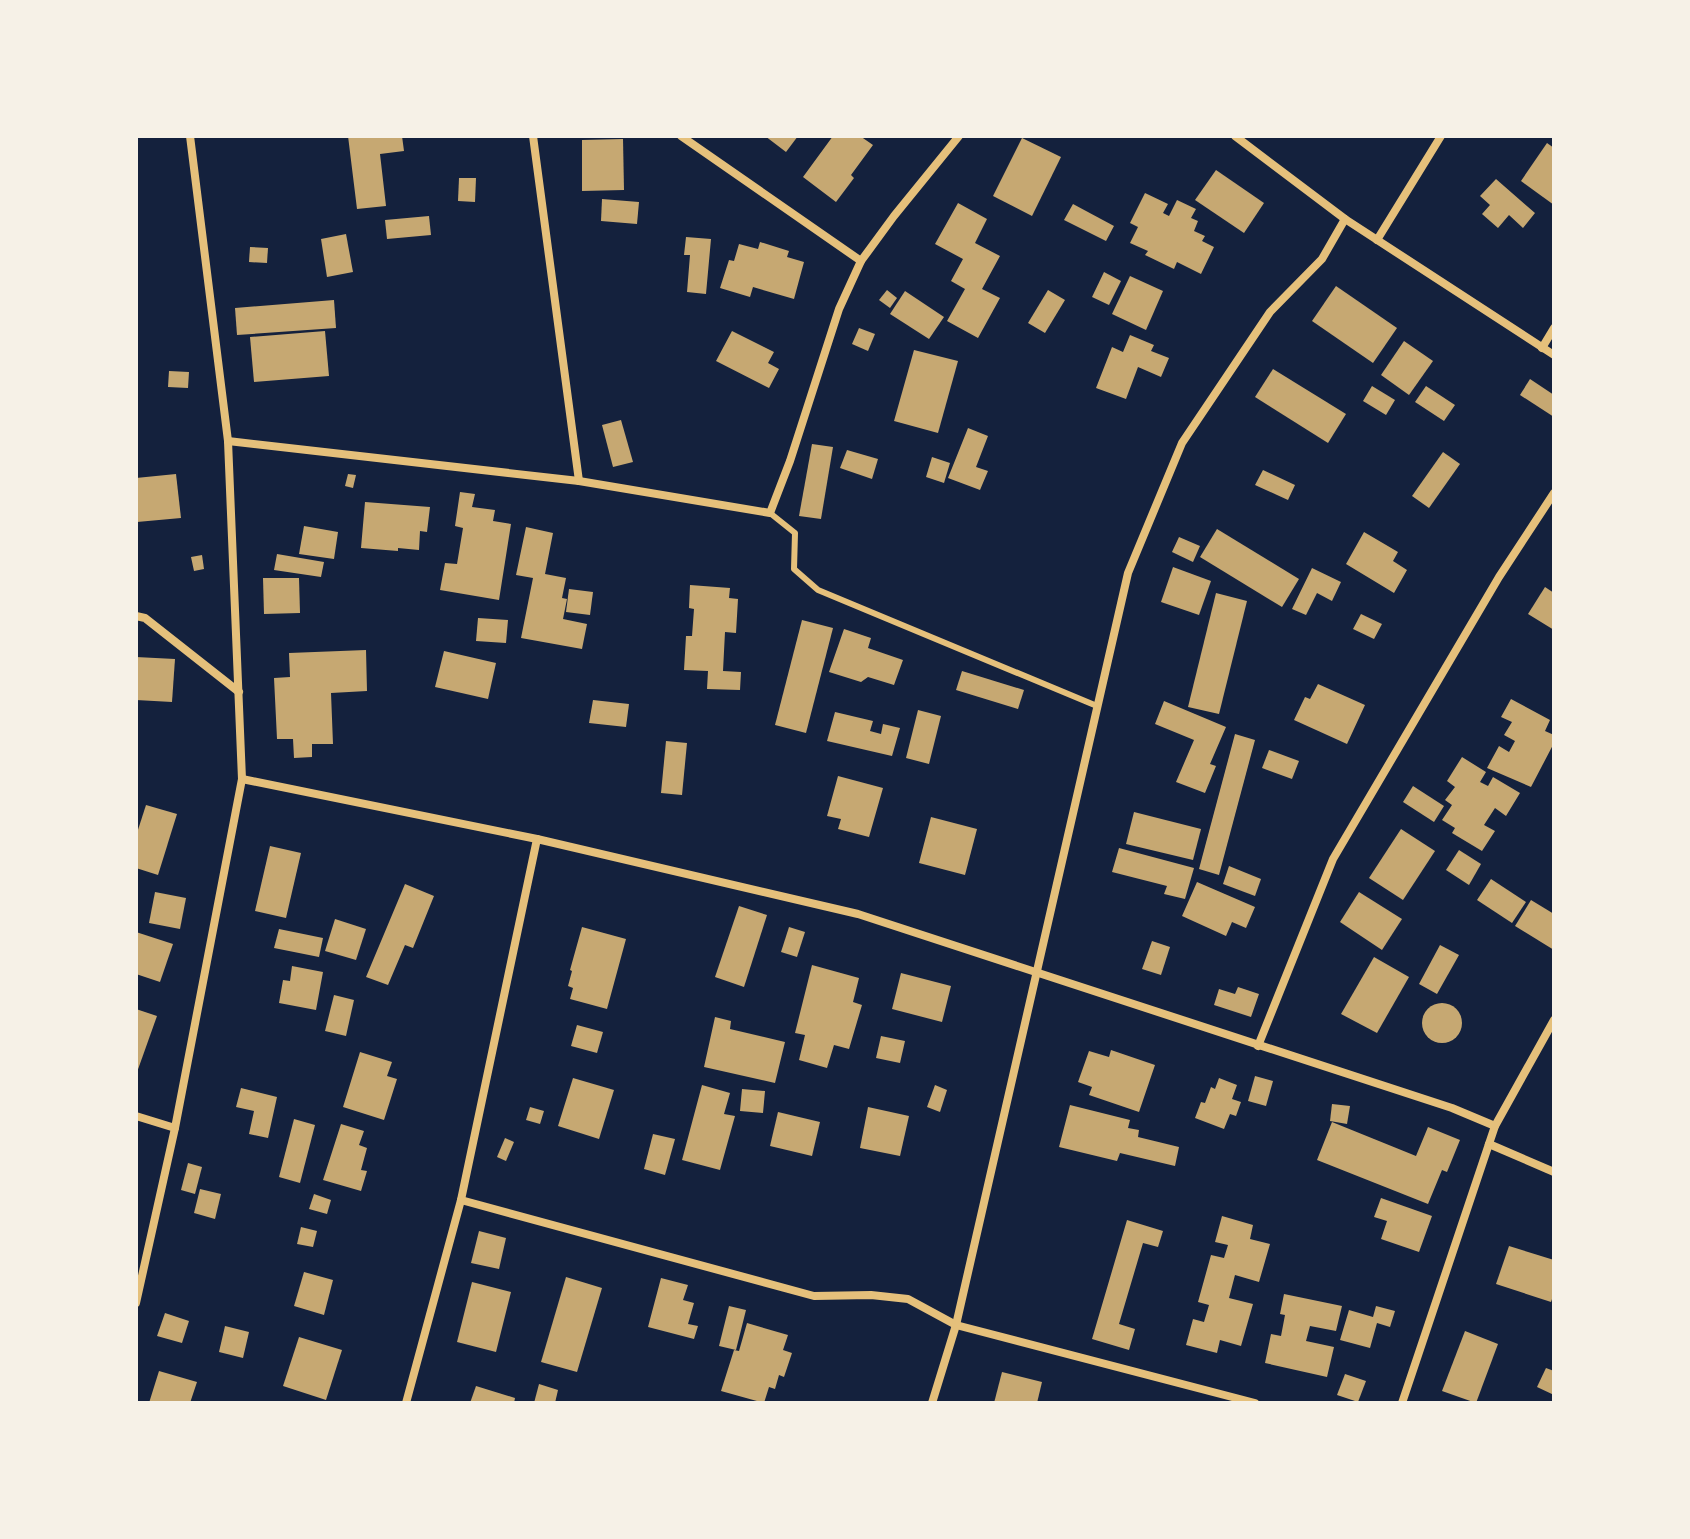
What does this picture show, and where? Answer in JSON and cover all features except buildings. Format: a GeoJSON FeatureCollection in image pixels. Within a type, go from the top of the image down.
{"type":"FeatureCollection","features":[{"type":"Feature","properties":{"kind":"street"},"geometry":{"type":"LineString","coordinates":[[136,1303],[175,1128],[242,779],[228,441],[190,136]]}},
{"type":"Feature","properties":{"kind":"street"},"geometry":{"type":"LineString","coordinates":[[533,136],[579,481]]}},
{"type":"Feature","properties":{"kind":"street"},"geometry":{"type":"LineString","coordinates":[[681,136],[861,261]]}},
{"type":"Feature","properties":{"kind":"street"},"geometry":{"type":"LineString","coordinates":[[228,441],[579,481],[770,513],[839,309],[861,261],[959,136]]}},
{"type":"Feature","properties":{"kind":"street"},"geometry":{"type":"LineString","coordinates":[[1235,136],[1345,219],[1554,355]]}},
{"type":"Feature","properties":{"kind":"street"},"geometry":{"type":"LineString","coordinates":[[1377,240],[1441,136]]}},
{"type":"Feature","properties":{"kind":"street"},"geometry":{"type":"LineString","coordinates":[[932,1403],[956,1325],[1128,573],[1182,443],[1270,312],[1322,259],[1345,219]]}},
{"type":"Feature","properties":{"kind":"street"},"geometry":{"type":"LineString","coordinates":[[1542,348],[1554,328]]}},
{"type":"Feature","properties":{"kind":"street"},"geometry":{"type":"LineString","coordinates":[[1258,1046],[1333,859],[1499,577],[1554,493]]}},
{"type":"Feature","properties":{"kind":"street"},"geometry":{"type":"LineString","coordinates":[[136,616],[145,618],[239,692]]}},
{"type":"Feature","properties":{"kind":"street"},"geometry":{"type":"LineString","coordinates":[[242,779],[537,839],[858,914],[1452,1108],[1495,1126]]}},
{"type":"Feature","properties":{"kind":"street"},"geometry":{"type":"LineString","coordinates":[[406,1403],[461,1200],[537,839]]}},
{"type":"Feature","properties":{"kind":"street"},"geometry":{"type":"LineString","coordinates":[[1402,1403],[1495,1126],[1554,1020]]}},
{"type":"Feature","properties":{"kind":"street"},"geometry":{"type":"LineString","coordinates":[[136,1116],[175,1128]]}},
{"type":"Feature","properties":{"kind":"street"},"geometry":{"type":"LineString","coordinates":[[1489,1144],[1554,1172]]}},
{"type":"Feature","properties":{"kind":"street"},"geometry":{"type":"LineString","coordinates":[[461,1200],[814,1296],[871,1295],[908,1299],[956,1325],[1255,1403]]}},
{"type":"Feature","properties":{"kind":"lane"},"geometry":{"type":"LineString","coordinates":[[770,513],[795,533],[794,569],[818,590],[1097,706]]}}]}
